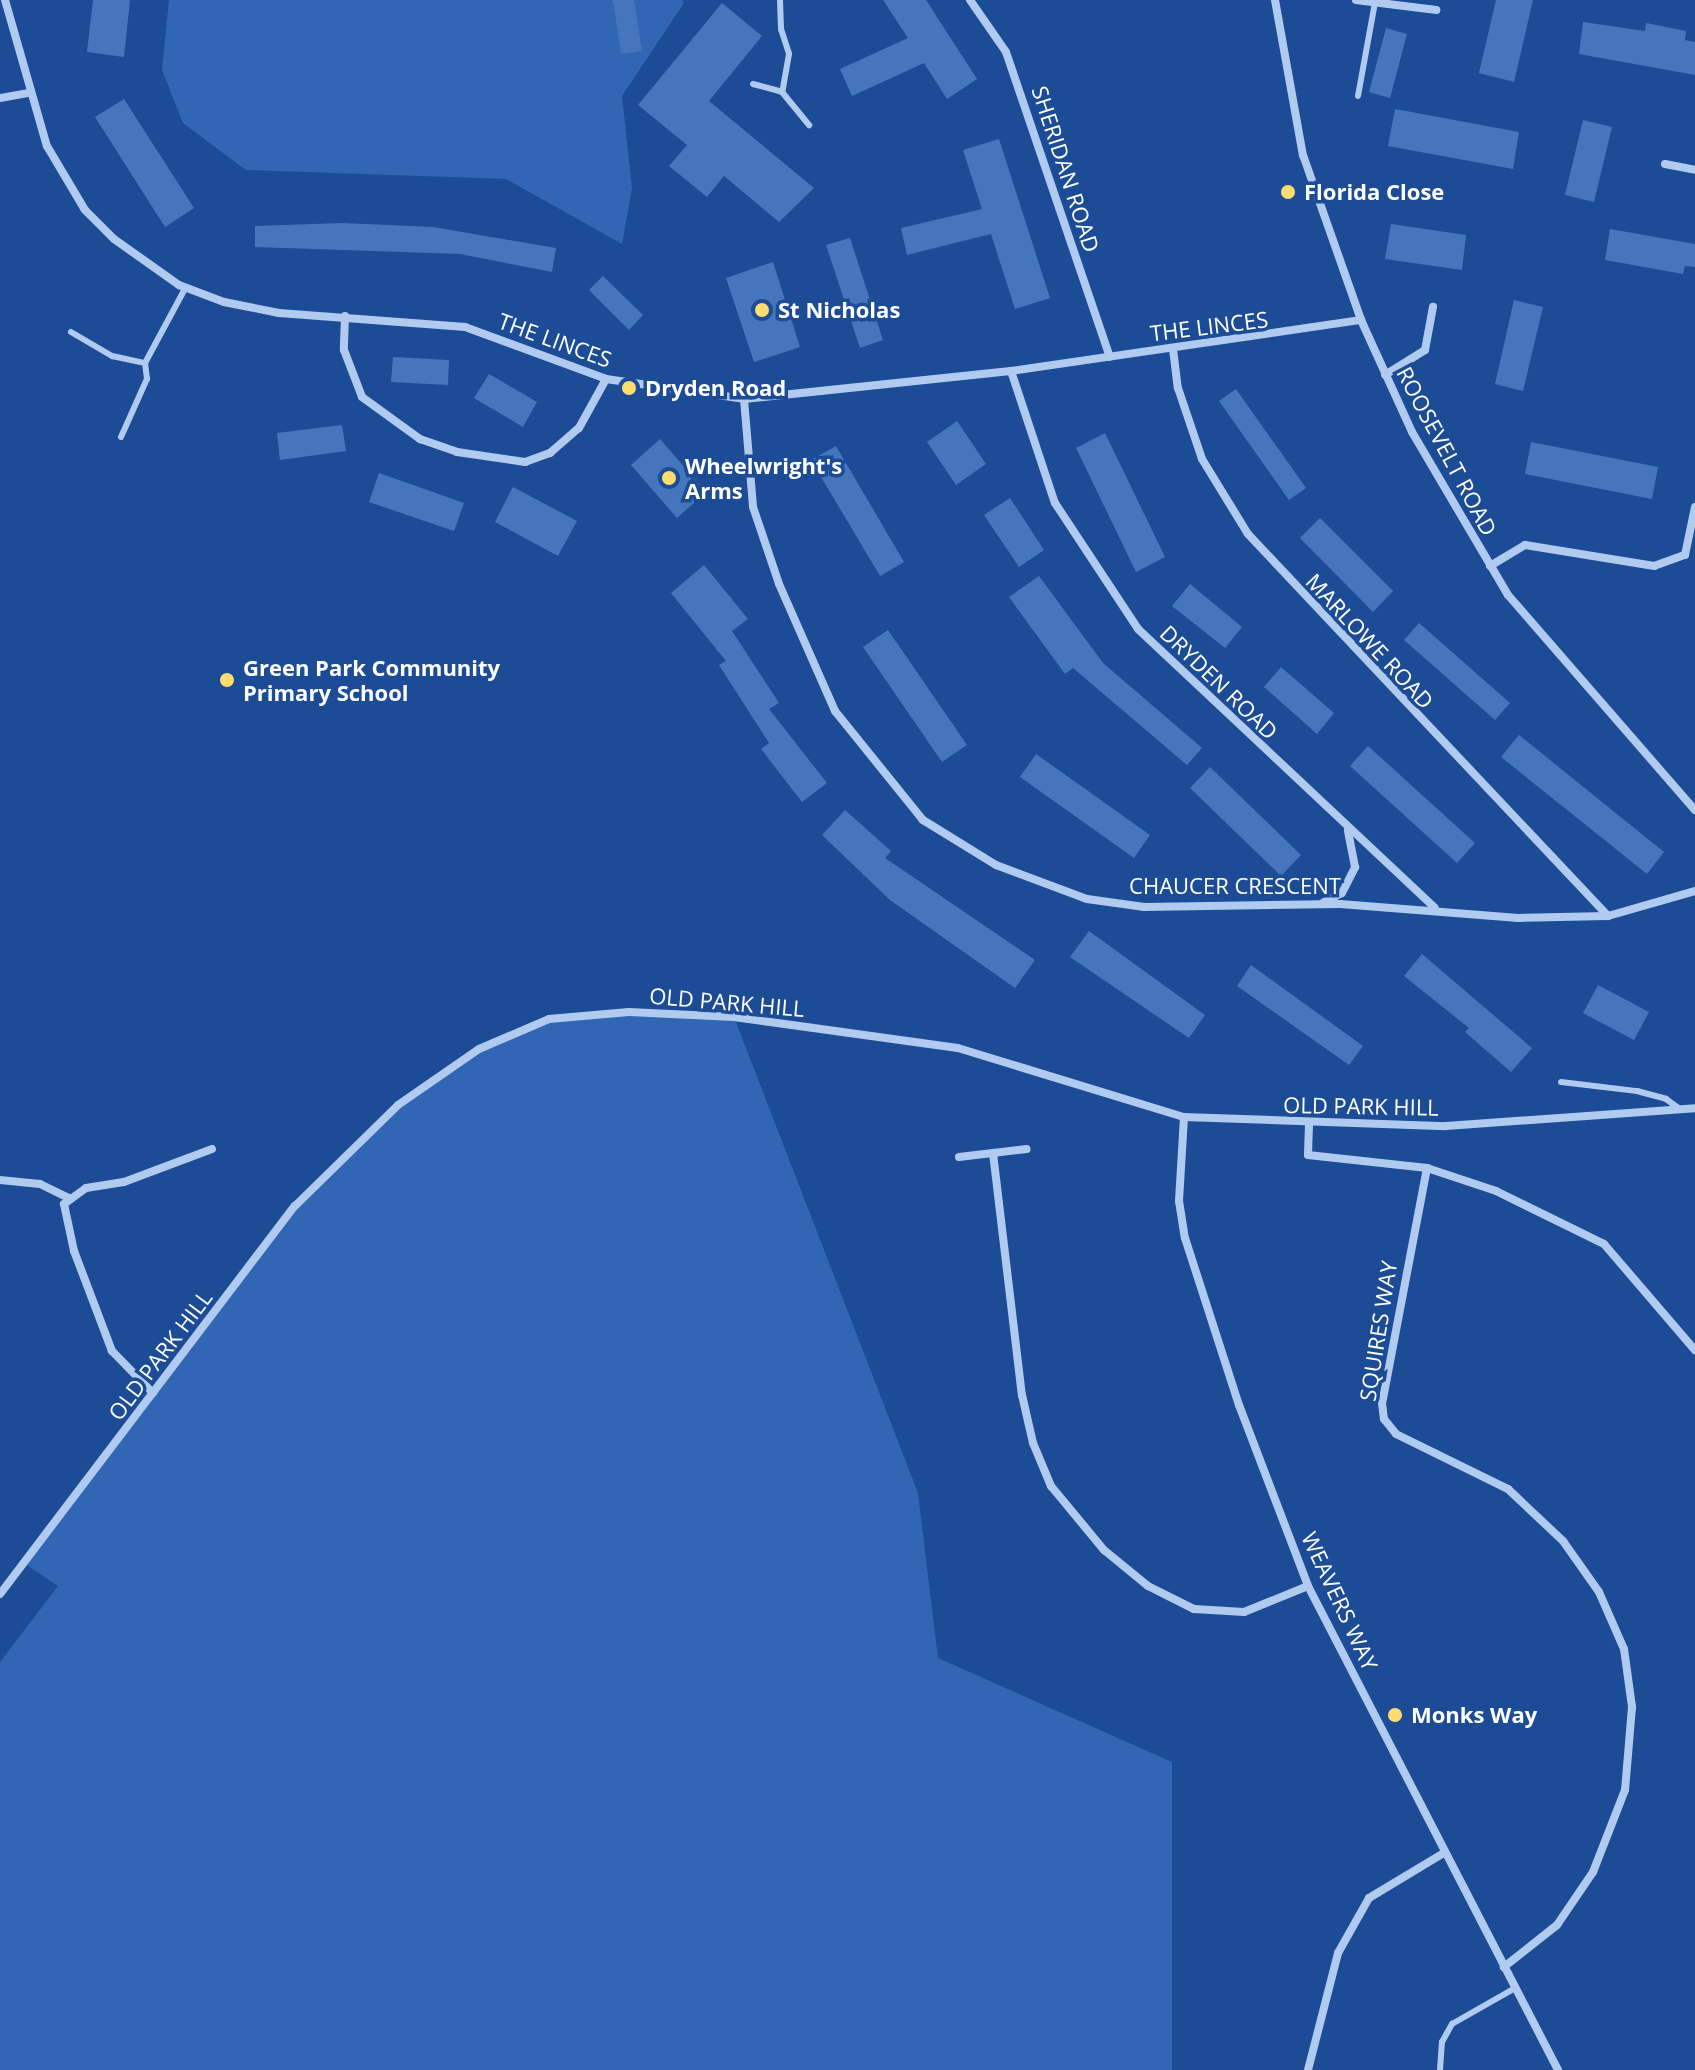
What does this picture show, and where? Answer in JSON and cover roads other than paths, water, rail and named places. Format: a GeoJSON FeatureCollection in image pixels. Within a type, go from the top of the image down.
{"type":"FeatureCollection","features":[{"type":"Feature","properties":{"kind":"street","name":"THE LINCES"},"geometry":{"type":"LineString","coordinates":[[5,0],[28,93],[47,146],[85,210],[114,239],[186,287],[224,302],[279,313],[465,327],[606,379],[744,399],[1011,371],[1361,320]]}},
{"type":"Feature","properties":{"kind":"street","name":"SHERIDAN ROAD"},"geometry":{"type":"LineString","coordinates":[[970,0],[1006,52],[1110,357]]}},
{"type":"Feature","properties":{"kind":"street","name":"ROOSEVELT ROAD"},"geometry":{"type":"LineString","coordinates":[[1275,0],[1303,155],[1361,320],[1412,432],[1490,566],[1578,679],[1695,810]]}},
{"type":"Feature","properties":{"kind":"street"},"geometry":{"type":"LineString","coordinates":[[1356,0],[1436,10]]}},
{"type":"Feature","properties":{"kind":"street"},"geometry":{"type":"LineString","coordinates":[[0,98],[28,93]]}},
{"type":"Feature","properties":{"kind":"street"},"geometry":{"type":"LineString","coordinates":[[1665,164],[1695,170]]}},
{"type":"Feature","properties":{"kind":"street"},"geometry":{"type":"LineString","coordinates":[[1385,375],[1425,350],[1433,307]]}},
{"type":"Feature","properties":{"kind":"street"},"geometry":{"type":"LineString","coordinates":[[345,316],[344,350],[362,397],[420,439],[457,452],[525,462],[550,453],[579,428],[606,379]]}},
{"type":"Feature","properties":{"kind":"street","name":"MARLOWE ROAD"},"geometry":{"type":"LineString","coordinates":[[1173,349],[1178,388],[1202,459],[1248,534],[1608,916]]}},
{"type":"Feature","properties":{"kind":"street","name":"DRYDEN ROAD"},"geometry":{"type":"LineString","coordinates":[[1011,371],[1055,503],[1138,629],[1436,909]]}},
{"type":"Feature","properties":{"kind":"street","name":"CHAUCER CRESCENT"},"geometry":{"type":"LineString","coordinates":[[744,399],[753,507],[779,584],[835,711],[923,820],[996,865],[1087,899],[1144,907],[1320,905],[1436,909],[1518,918],[1608,916],[1695,891]]}},
{"type":"Feature","properties":{"kind":"street"},"geometry":{"type":"LineString","coordinates":[[1490,566],[1525,545],[1654,566],[1685,555],[1695,507]]}},
{"type":"Feature","properties":{"kind":"street"},"geometry":{"type":"LineString","coordinates":[[1320,905],[1342,893],[1355,867],[1347,828]]}},
{"type":"Feature","properties":{"kind":"street","name":"OLD PARK HILL"},"geometry":{"type":"LineString","coordinates":[[0,1594],[295,1206],[398,1105],[479,1049],[549,1019],[629,1012],[734,1017],[958,1048],[1184,1117],[1309,1125],[1446,1126],[1695,1108]]}},
{"type":"Feature","properties":{"kind":"street","name":"WEAVERS WAY"},"geometry":{"type":"LineString","coordinates":[[1184,1117],[1179,1201],[1185,1238],[1239,1405],[1308,1586],[1558,2070]]}},
{"type":"Feature","properties":{"kind":"street"},"geometry":{"type":"LineString","coordinates":[[1309,1125],[1308,1155],[1427,1168],[1496,1191],[1604,1244],[1695,1350]]}},
{"type":"Feature","properties":{"kind":"street"},"geometry":{"type":"LineString","coordinates":[[153,1393],[112,1351],[74,1251],[64,1204],[86,1188],[124,1182],[212,1149]]}},
{"type":"Feature","properties":{"kind":"street"},"geometry":{"type":"LineString","coordinates":[[959,1157],[1027,1149]]}},
{"type":"Feature","properties":{"kind":"street"},"geometry":{"type":"LineString","coordinates":[[993,1153],[1022,1395],[1033,1443],[1058,1495],[1104,1550],[1148,1586],[1194,1609],[1244,1612],[1308,1586]]}},
{"type":"Feature","properties":{"kind":"street","name":"SQUIRES WAY"},"geometry":{"type":"LineString","coordinates":[[1427,1168],[1382,1403],[1384,1419],[1396,1434],[1508,1489],[1563,1541],[1599,1592],[1624,1649],[1632,1707],[1625,1790],[1603,1851],[1557,1925],[1504,1967]]}},
{"type":"Feature","properties":{"kind":"street"},"geometry":{"type":"LineString","coordinates":[[0,1180],[40,1184],[71,1199]]}},
{"type":"Feature","properties":{"kind":"street"},"geometry":{"type":"LineString","coordinates":[[1308,2070],[1338,1953],[1369,1898],[1444,1853]]}},
{"type":"Feature","properties":{"kind":"lane"},"geometry":{"type":"LineString","coordinates":[[780,0],[781,29],[789,54],[782,92]]}},
{"type":"Feature","properties":{"kind":"lane"},"geometry":{"type":"LineString","coordinates":[[1358,96],[1375,2]]}},
{"type":"Feature","properties":{"kind":"lane"},"geometry":{"type":"LineString","coordinates":[[753,84],[782,92],[809,125]]}},
{"type":"Feature","properties":{"kind":"lane"},"geometry":{"type":"LineString","coordinates":[[121,437],[147,379],[145,363],[186,287]]}},
{"type":"Feature","properties":{"kind":"lane"},"geometry":{"type":"LineString","coordinates":[[71,332],[112,356],[145,363]]}},
{"type":"Feature","properties":{"kind":"lane"},"geometry":{"type":"LineString","coordinates":[[1561,1082],[1637,1091],[1666,1099],[1680,1109]]}},
{"type":"Feature","properties":{"kind":"lane"},"geometry":{"type":"LineString","coordinates":[[1440,2070],[1442,2042],[1452,2024],[1515,1988]]}},
{"type":"Feature","properties":{"kind":"place","name":"Florida Close"},"geometry":{"type":"Point","coordinates":[1288,192]}},
{"type":"Feature","properties":{"kind":"place","name":"St Nicholas"},"geometry":{"type":"Point","coordinates":[762,310]}},
{"type":"Feature","properties":{"kind":"place","name":"Dryden Road"},"geometry":{"type":"Point","coordinates":[629,388]}},
{"type":"Feature","properties":{"kind":"place","name":"Wheelwright's Arms"},"geometry":{"type":"Point","coordinates":[669,478]}},
{"type":"Feature","properties":{"kind":"place","name":"Green Park Community Primary School"},"geometry":{"type":"Point","coordinates":[227,680]}},
{"type":"Feature","properties":{"kind":"place","name":"Monks Way"},"geometry":{"type":"Point","coordinates":[1395,1715]}}]}
